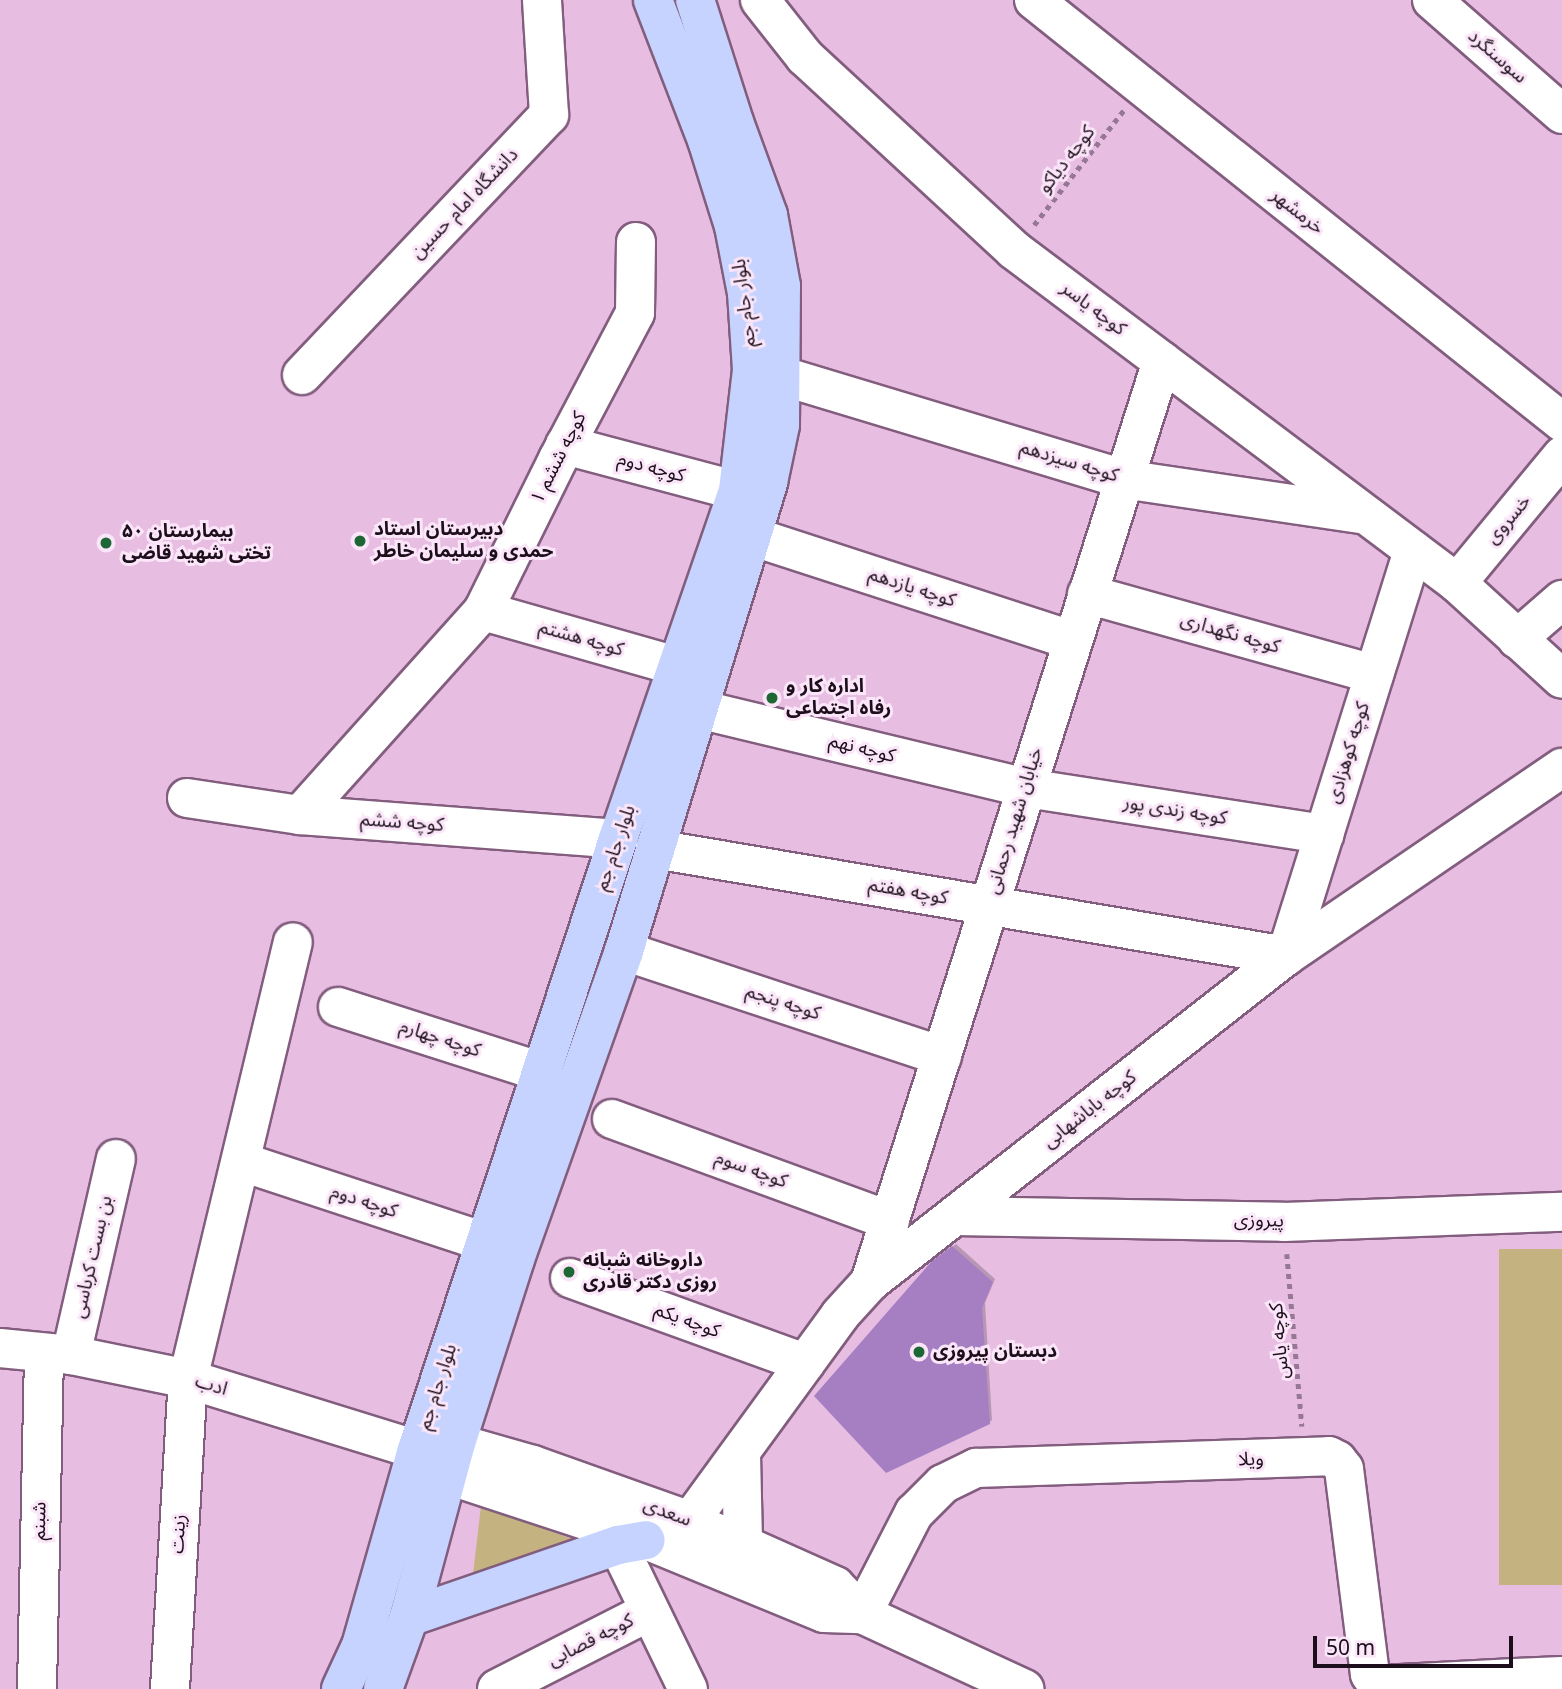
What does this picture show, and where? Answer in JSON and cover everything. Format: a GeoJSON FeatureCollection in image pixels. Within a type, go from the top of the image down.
{"type":"FeatureCollection","features":[{"type":"Feature","properties":{"kind":"main road","name":"بلوار جام جم"},"geometry":{"type":"LineString","coordinates":[[341,1689],[361,1646],[417,1450],[618,839],[738,491],[752,370],[747,293],[734,226],[707,140],[653,0]]}},
{"type":"Feature","properties":{"kind":"main road","name":"بلوار جام جم"},"geometry":{"type":"LineString","coordinates":[[383,1689],[408,1617],[452,1459],[566,1108],[624,951],[768,482],[780,425],[780,286],[768,215],[734,122],[695,0]]}},
{"type":"Feature","properties":{"kind":"main road"},"geometry":{"type":"LineString","coordinates":[[618,839],[655,849]]}},
{"type":"Feature","properties":{"kind":"main road"},"geometry":{"type":"LineString","coordinates":[[408,1617],[632,1542]]}},
{"type":"Feature","properties":{"kind":"street","name":"دانشگاه امام حسین"},"geometry":{"type":"LineString","coordinates":[[302,375],[549,115],[542,0]]}},
{"type":"Feature","properties":{"kind":"street","name":"کوچه یاسر"},"geometry":{"type":"LineString","coordinates":[[760,0],[804,57],[1014,250],[1457,583],[1562,679]]}},
{"type":"Feature","properties":{"kind":"street","name":"خرمشهر"},"geometry":{"type":"LineString","coordinates":[[1034,0],[1562,422]]}},
{"type":"Feature","properties":{"kind":"street","name":"سوسنگرد"},"geometry":{"type":"LineString","coordinates":[[1432,0],[1562,114]]}},
{"type":"Feature","properties":{"kind":"street","name":"کوچه ششم ۱"},"geometry":{"type":"LineString","coordinates":[[300,815],[483,611],[565,445],[635,313],[636,242]]}},
{"type":"Feature","properties":{"kind":"street","name":"خیابان شهید رحمانی"},"geometry":{"type":"LineString","coordinates":[[870,1282],[1161,361]]}},
{"type":"Feature","properties":{"kind":"street","name":"کوچه سیزدهم"},"geometry":{"type":"LineString","coordinates":[[779,375],[1123,479],[1366,515]]}},
{"type":"Feature","properties":{"kind":"street","name":"کوچه دوم"},"geometry":{"type":"LineString","coordinates":[[565,445],[738,491]]}},
{"type":"Feature","properties":{"kind":"street","name":"خسروی"},"geometry":{"type":"LineString","coordinates":[[1457,583],[1562,456]]}},
{"type":"Feature","properties":{"kind":"street","name":"کوچه یازدهم"},"geometry":{"type":"LineString","coordinates":[[751,536],[1072,640]]}},
{"type":"Feature","properties":{"kind":"street","name":"کوچه کوهزادی"},"geometry":{"type":"LineString","coordinates":[[1286,956],[1413,550]]}},
{"type":"Feature","properties":{"kind":"street","name":"کوچه نگهداری"},"geometry":{"type":"LineString","coordinates":[[1087,594],[1374,674]]}},
{"type":"Feature","properties":{"kind":"street"},"geometry":{"type":"LineString","coordinates":[[1517,639],[1562,600]]}},
{"type":"Feature","properties":{"kind":"street","name":"کوچه هشتم"},"geometry":{"type":"LineString","coordinates":[[483,611],[679,667]]}},
{"type":"Feature","properties":{"kind":"street","name":"کوچه نهم"},"geometry":{"type":"LineString","coordinates":[[698,709],[1026,788]]}},
{"type":"Feature","properties":{"kind":"street","name":"کوچه باباشهابی"},"geometry":{"type":"LineString","coordinates":[[690,1521],[840,1315],[870,1282],[1286,956],[1562,768]]}},
{"type":"Feature","properties":{"kind":"street","name":"کوچه زندی پور"},"geometry":{"type":"LineString","coordinates":[[1026,788],[1324,834]]}},
{"type":"Feature","properties":{"kind":"street","name":"کوچه ششم"},"geometry":{"type":"LineString","coordinates":[[187,797],[300,815],[618,839]]}},
{"type":"Feature","properties":{"kind":"street","name":"کوچه هفتم"},"geometry":{"type":"LineString","coordinates":[[655,849],[1286,956]]}},
{"type":"Feature","properties":{"kind":"street","name":"زینت"},"geometry":{"type":"LineString","coordinates":[[170,1689],[188,1379],[293,942]]}},
{"type":"Feature","properties":{"kind":"street","name":"کوچه پنجم"},"geometry":{"type":"LineString","coordinates":[[624,951],[942,1056]]}},
{"type":"Feature","properties":{"kind":"street","name":"کوچه چهارم"},"geometry":{"type":"LineString","coordinates":[[338,1007],[542,1072]]}},
{"type":"Feature","properties":{"kind":"street","name":"کوچه سوم"},"geometry":{"type":"LineString","coordinates":[[612,1119],[890,1221]]}},
{"type":"Feature","properties":{"kind":"street","name":"بن بست کرباسی"},"geometry":{"type":"LineString","coordinates":[[58,1354],[116,1159]]}},
{"type":"Feature","properties":{"kind":"street","name":"کوچه دوم"},"geometry":{"type":"LineString","coordinates":[[242,1162],[486,1242]]}},
{"type":"Feature","properties":{"kind":"street","name":"پیروزی"},"geometry":{"type":"LineString","coordinates":[[955,1216],[1284,1222],[1562,1212]]}},
{"type":"Feature","properties":{"kind":"street","name":"کوچه یکم"},"geometry":{"type":"LineString","coordinates":[[570,1278],[805,1363]]}},
{"type":"Feature","properties":{"kind":"street","name":"ادب"},"geometry":{"type":"LineString","coordinates":[[0,1348],[58,1354],[188,1379],[417,1450]]}},
{"type":"Feature","properties":{"kind":"street","name":"شبنم"},"geometry":{"type":"LineString","coordinates":[[37,1689],[58,1354]]}},
{"type":"Feature","properties":{"kind":"street"},"geometry":{"type":"LineString","coordinates":[[417,1450],[452,1459]]}},
{"type":"Feature","properties":{"kind":"street"},"geometry":{"type":"LineString","coordinates":[[741,1454],[743,1544]]}},
{"type":"Feature","properties":{"kind":"street","name":"ویلا"},"geometry":{"type":"LineString","coordinates":[[862,1614],[915,1513],[943,1484],[976,1468],[1329,1456],[1337,1460],[1344,1469],[1370,1674],[1374,1680],[1381,1685],[1515,1684]]}},
{"type":"Feature","properties":{"kind":"street","name":"سعدی"},"geometry":{"type":"LineString","coordinates":[[452,1459],[533,1465],[690,1521],[835,1586],[862,1614],[1024,1689]]}},
{"type":"Feature","properties":{"kind":"street","name":"سعدی"},"geometry":{"type":"LineString","coordinates":[[452,1459],[632,1542],[824,1613],[862,1614]]}},
{"type":"Feature","properties":{"kind":"street"},"geometry":{"type":"LineString","coordinates":[[632,1542],[648,1612],[688,1689]]}},
{"type":"Feature","properties":{"kind":"street","name":"کوچه قصابی"},"geometry":{"type":"LineString","coordinates":[[497,1689],[648,1612]]}},
{"type":"Feature","properties":{"kind":"street"},"geometry":{"type":"LineString","coordinates":[[1515,1684],[1562,1675]]}},
{"type":"Feature","properties":{"kind":"path","name":"کوچه دیاکو"},"geometry":{"type":"LineString","coordinates":[[1014,250],[1141,88]]}},
{"type":"Feature","properties":{"kind":"path","name":"کوچه یاس"},"geometry":{"type":"LineString","coordinates":[[1284,1222],[1305,1458]]}},
{"type":"Feature","properties":{"kind":"shaded area"},"geometry":{"type":"Polygon","coordinates":[[[1499,1249],[1562,1249],[1562,1585],[1499,1585],[1499,1249]]]}},
{"type":"Feature","properties":{"kind":"shaded area"},"geometry":{"type":"Polygon","coordinates":[[[481,1506],[572,1539],[472,1583],[481,1506]]]}},
{"type":"Feature","properties":{"kind":"building","name":"دبستان پیروزی"},"geometry":{"type":"Polygon","coordinates":[[[952,1246],[993,1282],[982,1308],[990,1424],[886,1473],[814,1396],[931,1262],[952,1246]]]}},
{"type":"Feature","properties":{"kind":"place","name":"دبیرستان استاد حمدی و سلیمان خاطر"},"geometry":{"type":"Point","coordinates":[360,541]}},
{"type":"Feature","properties":{"kind":"place","name":"بیمارستان ۵۰ تختی شهید قاضی"},"geometry":{"type":"Point","coordinates":[106,543]}},
{"type":"Feature","properties":{"kind":"place","name":"اداره کار و رفاه اجتماعی"},"geometry":{"type":"Point","coordinates":[772,698]}},
{"type":"Feature","properties":{"kind":"place","name":"داروخانه شبانه روزی دکتر قادری"},"geometry":{"type":"Point","coordinates":[569,1272]}},
{"type":"Feature","properties":{"kind":"place","name":"دبستان پیروزی"},"geometry":{"type":"Point","coordinates":[919,1352]}}]}
